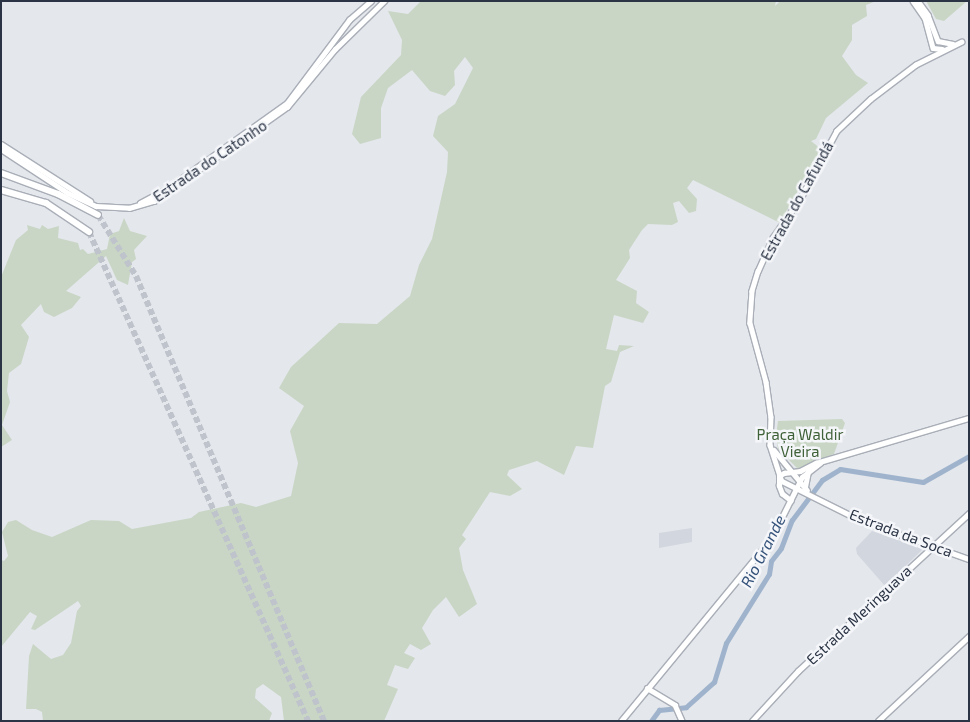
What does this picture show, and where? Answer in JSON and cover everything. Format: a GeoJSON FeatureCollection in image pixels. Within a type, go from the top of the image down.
{"type":"FeatureCollection","features":[{"type":"Feature","properties":{"kind":"highway"},"geometry":{"type":"LineString","coordinates":[[1,173],[58,194],[98,215]]}},
{"type":"Feature","properties":{"kind":"highway"},"geometry":{"type":"LineString","coordinates":[[1,190],[46,203],[89,232]]}},
{"type":"Feature","properties":{"kind":"street","name":"Estrada do Catonho"},"geometry":{"type":"LineString","coordinates":[[1,149],[68,193],[96,206],[129,208],[154,201],[287,107],[356,27],[384,1]]}},
{"type":"Feature","properties":{"kind":"street"},"geometry":{"type":"LineString","coordinates":[[913,1],[925,18],[937,46]]}},
{"type":"Feature","properties":{"kind":"street"},"geometry":{"type":"LineString","coordinates":[[918,1],[928,15],[937,46],[931,56]]}},
{"type":"Feature","properties":{"kind":"street","name":"Estrada do Catonho"},"geometry":{"type":"LineString","coordinates":[[1,144],[86,199],[115,206],[141,202],[168,188],[287,103],[350,20],[369,3]]}},
{"type":"Feature","properties":{"kind":"street"},"geometry":{"type":"LineString","coordinates":[[369,3],[374,4],[374,10]]}},
{"type":"Feature","properties":{"kind":"street"},"geometry":{"type":"LineString","coordinates":[[350,20],[349,27],[356,27]]}},
{"type":"Feature","properties":{"kind":"street","name":"Estrada do Cafundá"},"geometry":{"type":"LineString","coordinates":[[791,501],[781,490],[770,439],[771,417],[766,382],[751,330],[752,292],[758,271],[773,238],[801,198],[837,131],[871,99],[923,61],[946,48],[962,42]]}},
{"type":"Feature","properties":{"kind":"street","name":"Estrada do Cafundá"},"geometry":{"type":"LineString","coordinates":[[923,61],[937,46],[969,42]]}},
{"type":"Feature","properties":{"kind":"street"},"geometry":{"type":"LineString","coordinates":[[937,46],[946,48]]}},
{"type":"Feature","properties":{"kind":"street"},"geometry":{"type":"LineString","coordinates":[[797,488],[784,482],[779,476],[969,418]]}},
{"type":"Feature","properties":{"kind":"street","name":"Estrada do Cafundá"},"geometry":{"type":"LineString","coordinates":[[770,439],[776,455],[800,481]]}},
{"type":"Feature","properties":{"kind":"street"},"geometry":{"type":"LineString","coordinates":[[620,721],[771,539],[800,481],[808,471],[820,463]]}},
{"type":"Feature","properties":{"kind":"street"},"geometry":{"type":"LineString","coordinates":[[807,490],[808,471]]}},
{"type":"Feature","properties":{"kind":"street","name":"Estrada da Soca"},"geometry":{"type":"LineString","coordinates":[[800,481],[807,490],[817,497],[862,521],[969,559]]}},
{"type":"Feature","properties":{"kind":"street","name":"Estrada da Soca"},"geometry":{"type":"LineString","coordinates":[[797,488],[807,490]]}},
{"type":"Feature","properties":{"kind":"street","name":"Estrada Meringuava"},"geometry":{"type":"LineString","coordinates":[[752,721],[798,671],[969,512]]}},
{"type":"Feature","properties":{"kind":"street"},"geometry":{"type":"LineString","coordinates":[[878,721],[969,636]]}},
{"type":"Feature","properties":{"kind":"street"},"geometry":{"type":"LineString","coordinates":[[647,688],[675,705],[682,718]]}},
{"type":"Feature","properties":{"kind":"shaded area"},"geometry":{"type":"Polygon","coordinates":[[[692,528],[692,542],[659,548],[659,533],[692,528]]]}},
{"type":"Feature","properties":{"kind":"shaded area"},"geometry":{"type":"Polygon","coordinates":[[[872,531],[923,549],[885,586],[857,554],[856,548],[872,531]]]}},
{"type":"Feature","properties":{"kind":"green space"},"geometry":{"type":"Polygon","coordinates":[[[421,1],[776,1],[775,6],[780,1],[876,1],[866,5],[867,16],[852,25],[852,40],[842,56],[856,75],[868,83],[826,118],[816,139],[811,141],[821,149],[780,223],[693,180],[687,188],[697,199],[696,211],[689,213],[679,201],[673,203],[678,222],[672,225],[648,224],[642,230],[629,250],[630,258],[616,280],[637,291],[636,303],[649,312],[643,323],[614,315],[606,349],[617,351],[619,345],[634,346],[620,352],[611,382],[605,386],[593,448],[576,446],[564,475],[537,461],[509,470],[507,475],[522,489],[510,496],[490,492],[462,535],[466,539],[459,548],[463,570],[477,604],[459,617],[446,597],[433,610],[422,628],[431,644],[421,650],[410,644],[404,653],[415,658],[408,669],[395,665],[387,685],[398,689],[384,721],[284,721],[281,697],[263,684],[256,689],[255,698],[272,713],[269,721],[43,721],[42,712],[36,709],[26,709],[29,656],[33,644],[51,659],[63,655],[71,643],[77,611],[81,606],[78,601],[35,630],[31,629],[37,616],[30,612],[1,647],[1,560],[4,561],[8,556],[2,532],[8,522],[16,520],[32,530],[52,537],[91,520],[119,521],[132,529],[191,518],[199,512],[241,503],[256,507],[291,496],[298,463],[290,431],[304,406],[279,388],[291,367],[339,323],[377,324],[410,296],[419,265],[432,239],[447,172],[448,152],[433,136],[438,116],[455,104],[473,68],[465,57],[454,71],[455,85],[445,96],[430,91],[412,70],[388,88],[381,108],[381,138],[360,144],[352,134],[361,97],[401,55],[402,40],[388,11],[408,14],[421,1]]]}},
{"type":"Feature","properties":{"kind":"green space"},"geometry":{"type":"Polygon","coordinates":[[[926,1],[967,1],[944,21],[936,19],[926,1]]]}},
{"type":"Feature","properties":{"kind":"green space"},"geometry":{"type":"Polygon","coordinates":[[[124,218],[130,231],[147,236],[134,250],[136,259],[132,262],[128,285],[117,280],[106,256],[66,291],[81,297],[72,308],[54,317],[44,312],[41,304],[21,325],[29,337],[21,364],[9,373],[7,391],[10,402],[2,425],[12,440],[1,447],[1,277],[16,240],[28,230],[27,225],[40,229],[42,225],[48,229],[59,226],[58,238],[78,243],[80,250],[83,249],[88,254],[107,249],[110,234],[119,231],[124,218]]]}},
{"type":"Feature","properties":{"kind":"green space","name":"Praça Waldir Vieira"},"geometry":{"type":"Polygon","coordinates":[[[842,419],[845,423],[834,454],[798,469],[778,449],[776,436],[778,421],[842,419]]]}},
{"type":"Feature","properties":{"kind":"waterway","name":"Rio Grande"},"geometry":{"type":"LineString","coordinates":[[651,721],[659,710],[686,707],[714,682],[726,643],[769,574],[771,561],[781,548],[792,520],[822,480],[840,469],[923,482],[969,456]]}},
{"type":"Feature","properties":{"kind":"tunnel"},"geometry":{"type":"LineString","coordinates":[[98,215],[136,276],[324,721]]}},
{"type":"Feature","properties":{"kind":"tunnel"},"geometry":{"type":"LineString","coordinates":[[89,232],[308,721]]}}]}
